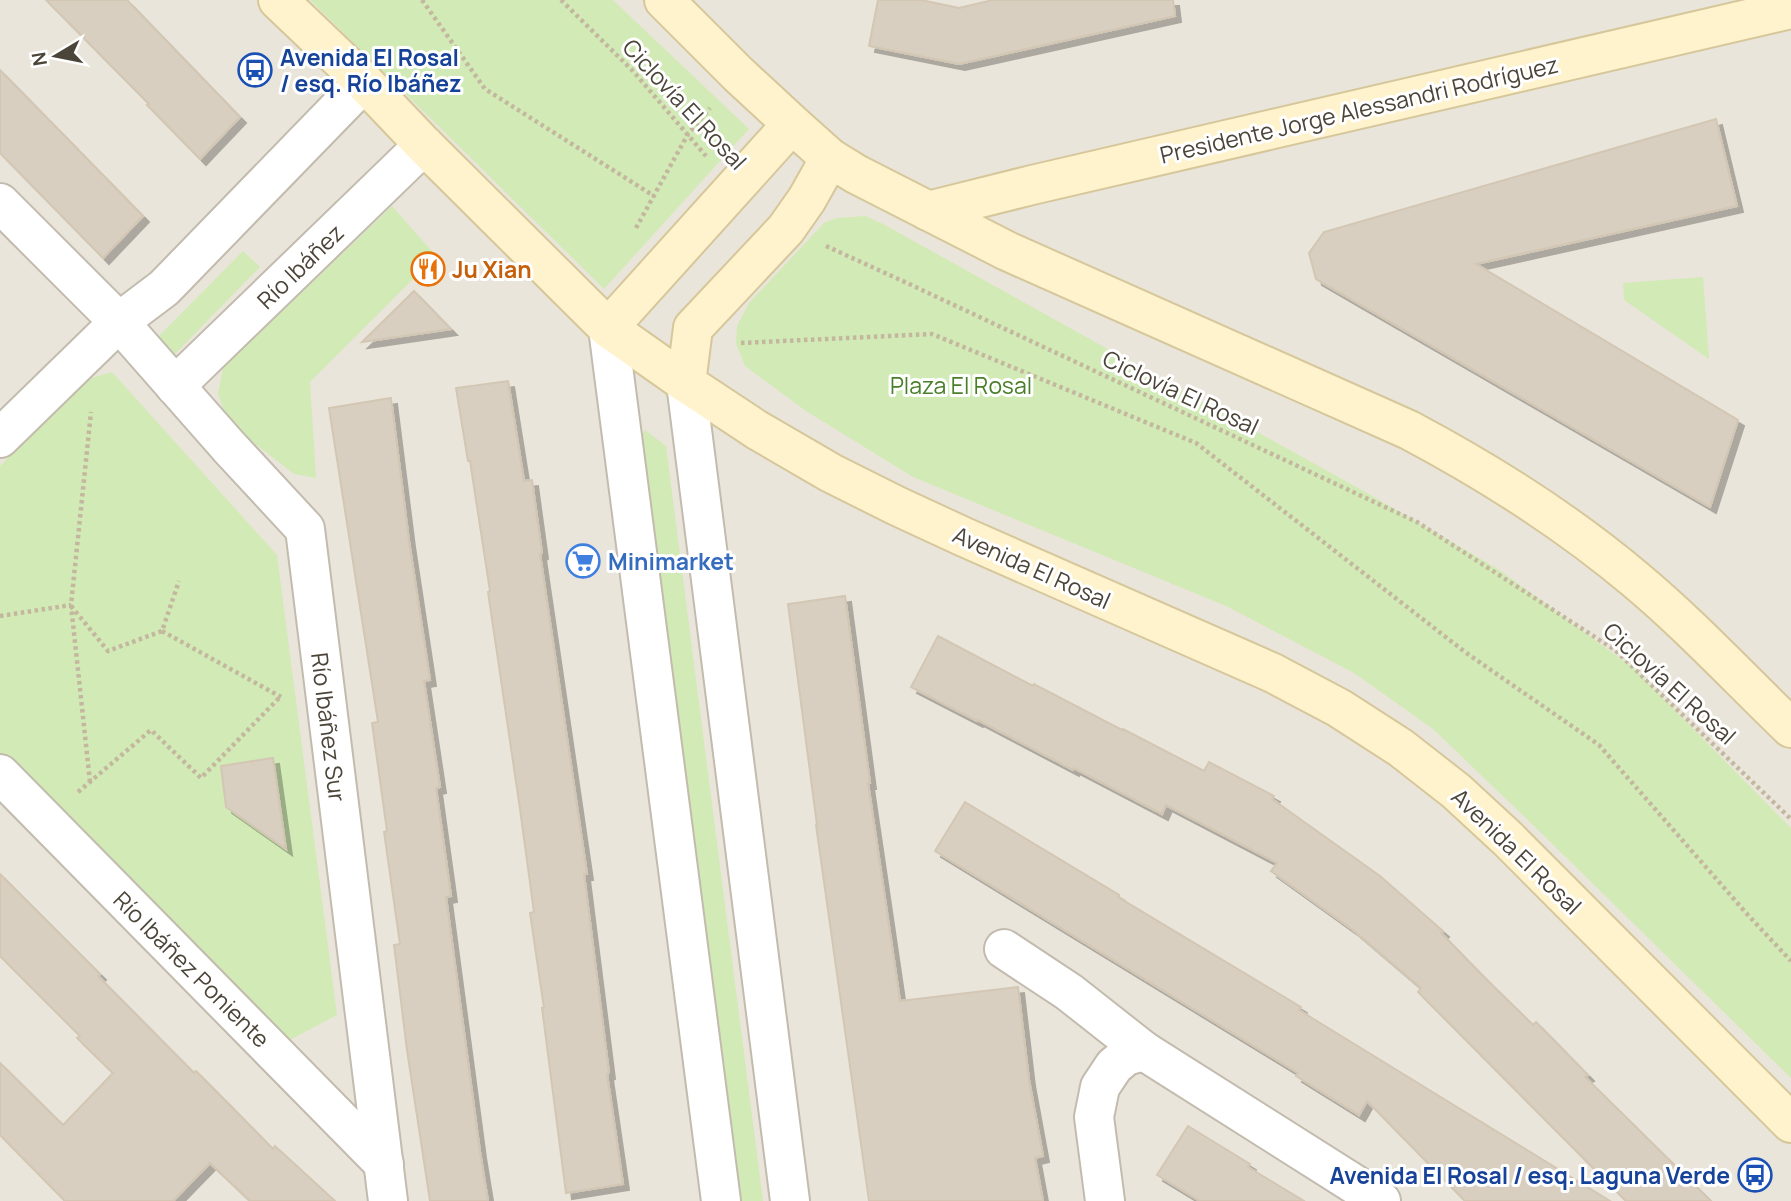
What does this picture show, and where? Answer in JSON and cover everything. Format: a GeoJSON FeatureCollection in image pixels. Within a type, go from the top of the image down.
{"type":"FeatureCollection","features":[{"type":"Feature","properties":{"kind":"street","name":"Avenida El Rosal"},"geometry":{"type":"LineString","coordinates":[[278,0],[364,82],[608,328],[686,383],[757,430],[831,473],[953,532],[1273,673],[1339,708],[1401,748],[1456,791],[1508,839],[1791,1123]]}},
{"type":"Feature","properties":{"kind":"street"},"geometry":{"type":"LineString","coordinates":[[664,0],[792,124],[830,158],[856,174],[1007,251],[1409,430],[1467,460],[1530,500],[1638,581],[1791,728]]}},
{"type":"Feature","properties":{"kind":"street","name":"Presidente Jorge Alessandri Rodríguez"},"geometry":{"type":"LineString","coordinates":[[928,211],[1032,184],[1791,9]]}},
{"type":"Feature","properties":{"kind":"street"},"geometry":{"type":"LineString","coordinates":[[0,438],[119,322],[164,288],[364,82]]}},
{"type":"Feature","properties":{"kind":"street"},"geometry":{"type":"LineString","coordinates":[[721,1201],[608,328],[792,124]]}},
{"type":"Feature","properties":{"kind":"street","name":"Río Ibáñez"},"geometry":{"type":"LineString","coordinates":[[175,386],[424,145]]}},
{"type":"Feature","properties":{"kind":"street"},"geometry":{"type":"LineString","coordinates":[[790,1201],[686,383],[693,328],[786,229],[830,158]]}},
{"type":"Feature","properties":{"kind":"street","name":"Río Ibáñez Sur"},"geometry":{"type":"LineString","coordinates":[[0,203],[119,322],[305,529],[386,1183]]}},
{"type":"Feature","properties":{"kind":"street","name":"Río Ibáñez Poniente"},"geometry":{"type":"LineString","coordinates":[[0,774],[386,1183]]}},
{"type":"Feature","properties":{"kind":"street"},"geometry":{"type":"LineString","coordinates":[[1004,948],[1069,992],[1144,1051],[1381,1201]]}},
{"type":"Feature","properties":{"kind":"street"},"geometry":{"type":"LineString","coordinates":[[1105,1201],[1094,1116],[1100,1087],[1114,1066],[1126,1056],[1144,1051]]}},
{"type":"Feature","properties":{"kind":"path"},"geometry":{"type":"LineString","coordinates":[[422,0],[485,89],[654,196]]}},
{"type":"Feature","properties":{"kind":"path","name":"Ciclovía El Rosal"},"geometry":{"type":"LineString","coordinates":[[561,0],[633,71],[715,167],[737,186]]}},
{"type":"Feature","properties":{"kind":"path"},"geometry":{"type":"LineString","coordinates":[[630,238],[688,134],[738,74]]}},
{"type":"Feature","properties":{"kind":"path","name":"Ciclovía El Rosal"},"geometry":{"type":"LineString","coordinates":[[786,229],[1417,522],[1615,650],[1791,819]]}},
{"type":"Feature","properties":{"kind":"path"},"geometry":{"type":"LineString","coordinates":[[693,328],[725,343],[932,334],[1196,443],[1465,652],[1599,745],[1791,961]]}},
{"type":"Feature","properties":{"kind":"path"},"geometry":{"type":"LineString","coordinates":[[90,782],[71,606],[92,411]]}},
{"type":"Feature","properties":{"kind":"path"},"geometry":{"type":"LineString","coordinates":[[162,631],[178,580]]}},
{"type":"Feature","properties":{"kind":"path"},"geometry":{"type":"LineString","coordinates":[[71,606],[108,651],[162,631],[328,720]]}},
{"type":"Feature","properties":{"kind":"path"},"geometry":{"type":"LineString","coordinates":[[0,616],[71,606]]}},
{"type":"Feature","properties":{"kind":"path"},"geometry":{"type":"LineString","coordinates":[[45,820],[151,730],[201,778],[281,696]]}},
{"type":"Feature","properties":{"kind":"shaded area"},"geometry":{"type":"Polygon","coordinates":[[[0,0],[1791,0],[1791,1201],[0,1201],[0,0]]]}},
{"type":"Feature","properties":{"kind":"green space"},"geometry":{"type":"Polygon","coordinates":[[[310,0],[613,0],[749,129],[604,289],[310,0]]]}},
{"type":"Feature","properties":{"kind":"green space"},"geometry":{"type":"Polygon","coordinates":[[[392,206],[436,256],[310,382],[316,478],[294,474],[228,423],[218,393],[223,368],[392,206]]]}},
{"type":"Feature","properties":{"kind":"green space","name":"Plaza El Rosal"},"geometry":{"type":"Polygon","coordinates":[[[865,216],[1367,493],[1498,569],[1633,668],[1791,828],[1791,1078],[1433,729],[1354,673],[1226,606],[913,477],[806,411],[745,366],[736,344],[737,326],[749,303],[825,222],[837,218],[865,216]]]}},
{"type":"Feature","properties":{"kind":"green space"},"geometry":{"type":"Polygon","coordinates":[[[243,251],[260,267],[175,354],[158,337],[243,251]]]}},
{"type":"Feature","properties":{"kind":"green space"},"geometry":{"type":"Polygon","coordinates":[[[1703,277],[1709,359],[1624,300],[1623,283],[1703,277]]]}},
{"type":"Feature","properties":{"kind":"green space"},"geometry":{"type":"Polygon","coordinates":[[[112,372],[277,555],[337,1015],[286,1042],[0,754],[0,466],[85,380],[112,372]]]}},
{"type":"Feature","properties":{"kind":"green space"},"geometry":{"type":"Polygon","coordinates":[[[645,430],[666,446],[763,1201],[740,1201],[640,438],[645,430]]]}},
{"type":"Feature","properties":{"kind":"building"},"geometry":{"type":"Polygon","coordinates":[[[46,0],[127,0],[240,117],[200,159],[46,0]]]}},
{"type":"Feature","properties":{"kind":"building"},"geometry":{"type":"Polygon","coordinates":[[[878,0],[921,0],[959,8],[993,0],[1173,0],[1175,16],[959,64],[869,46],[878,0]]]}},
{"type":"Feature","properties":{"kind":"building"},"geometry":{"type":"Polygon","coordinates":[[[0,70],[143,216],[103,258],[0,153],[0,70]]]}},
{"type":"Feature","properties":{"kind":"building"},"geometry":{"type":"Polygon","coordinates":[[[1716,119],[1737,206],[1476,264],[1738,420],[1710,507],[1316,279],[1309,253],[1324,232],[1716,119]]]}},
{"type":"Feature","properties":{"kind":"building"},"geometry":{"type":"Polygon","coordinates":[[[414,291],[451,329],[362,342],[414,291]]]}},
{"type":"Feature","properties":{"kind":"building"},"geometry":{"type":"Polygon","coordinates":[[[508,381],[524,481],[532,480],[540,554],[587,874],[584,874],[609,1073],[607,1074],[623,1184],[566,1193],[530,913],[534,912],[520,809],[488,592],[490,591],[456,388],[508,381]]]}},
{"type":"Feature","properties":{"kind":"building"},"geometry":{"type":"Polygon","coordinates":[[[391,398],[430,680],[424,681],[440,787],[436,788],[451,896],[446,897],[488,1201],[430,1201],[394,945],[400,944],[372,723],[378,722],[329,408],[391,398]]]}},
{"type":"Feature","properties":{"kind":"building"},"geometry":{"type":"Polygon","coordinates":[[[845,596],[868,783],[900,1001],[1018,987],[1029,1080],[1043,1156],[1035,1158],[1043,1201],[869,1201],[788,604],[845,596]]]}},
{"type":"Feature","properties":{"kind":"building"},"geometry":{"type":"Polygon","coordinates":[[[938,636],[1204,771],[1209,762],[1274,796],[1272,799],[1380,876],[1443,931],[1441,933],[1484,977],[1533,1025],[1536,1022],[1588,1075],[1585,1077],[1711,1201],[1626,1201],[1418,992],[1421,988],[1353,930],[1271,871],[1277,863],[1166,805],[1162,814],[911,687],[938,636]]]}},
{"type":"Feature","properties":{"kind":"building"},"geometry":{"type":"Polygon","coordinates":[[[273,758],[286,849],[226,807],[221,766],[273,758]]]}},
{"type":"Feature","properties":{"kind":"building"},"geometry":{"type":"Polygon","coordinates":[[[965,802],[1301,1007],[1299,1010],[1610,1201],[1465,1201],[1367,1101],[1359,1115],[1296,1076],[1298,1073],[935,851],[965,802]]]}},
{"type":"Feature","properties":{"kind":"building"},"geometry":{"type":"Polygon","coordinates":[[[0,874],[194,1073],[196,1071],[273,1149],[275,1146],[335,1201],[250,1201],[210,1163],[173,1201],[65,1201],[0,1135],[0,1063],[63,1125],[113,1073],[0,956],[0,874]]]}},
{"type":"Feature","properties":{"kind":"building"},"geometry":{"type":"Polygon","coordinates":[[[1188,1126],[1304,1201],[1200,1201],[1157,1175],[1188,1126]]]}},
{"type":"Feature","properties":{"kind":"place","name":"Avenida El Rosal / esq. Río Ibáñez"},"geometry":{"type":"Point","coordinates":[255,70]}},
{"type":"Feature","properties":{"kind":"place","name":"Ju Xian"},"geometry":{"type":"Point","coordinates":[428,269]}},
{"type":"Feature","properties":{"kind":"place","name":"Minimarket"},"geometry":{"type":"Point","coordinates":[583,561]}},
{"type":"Feature","properties":{"kind":"place","name":"Avenida El Rosal / esq. Laguna Verde"},"geometry":{"type":"Point","coordinates":[1755,1175]}}]}
